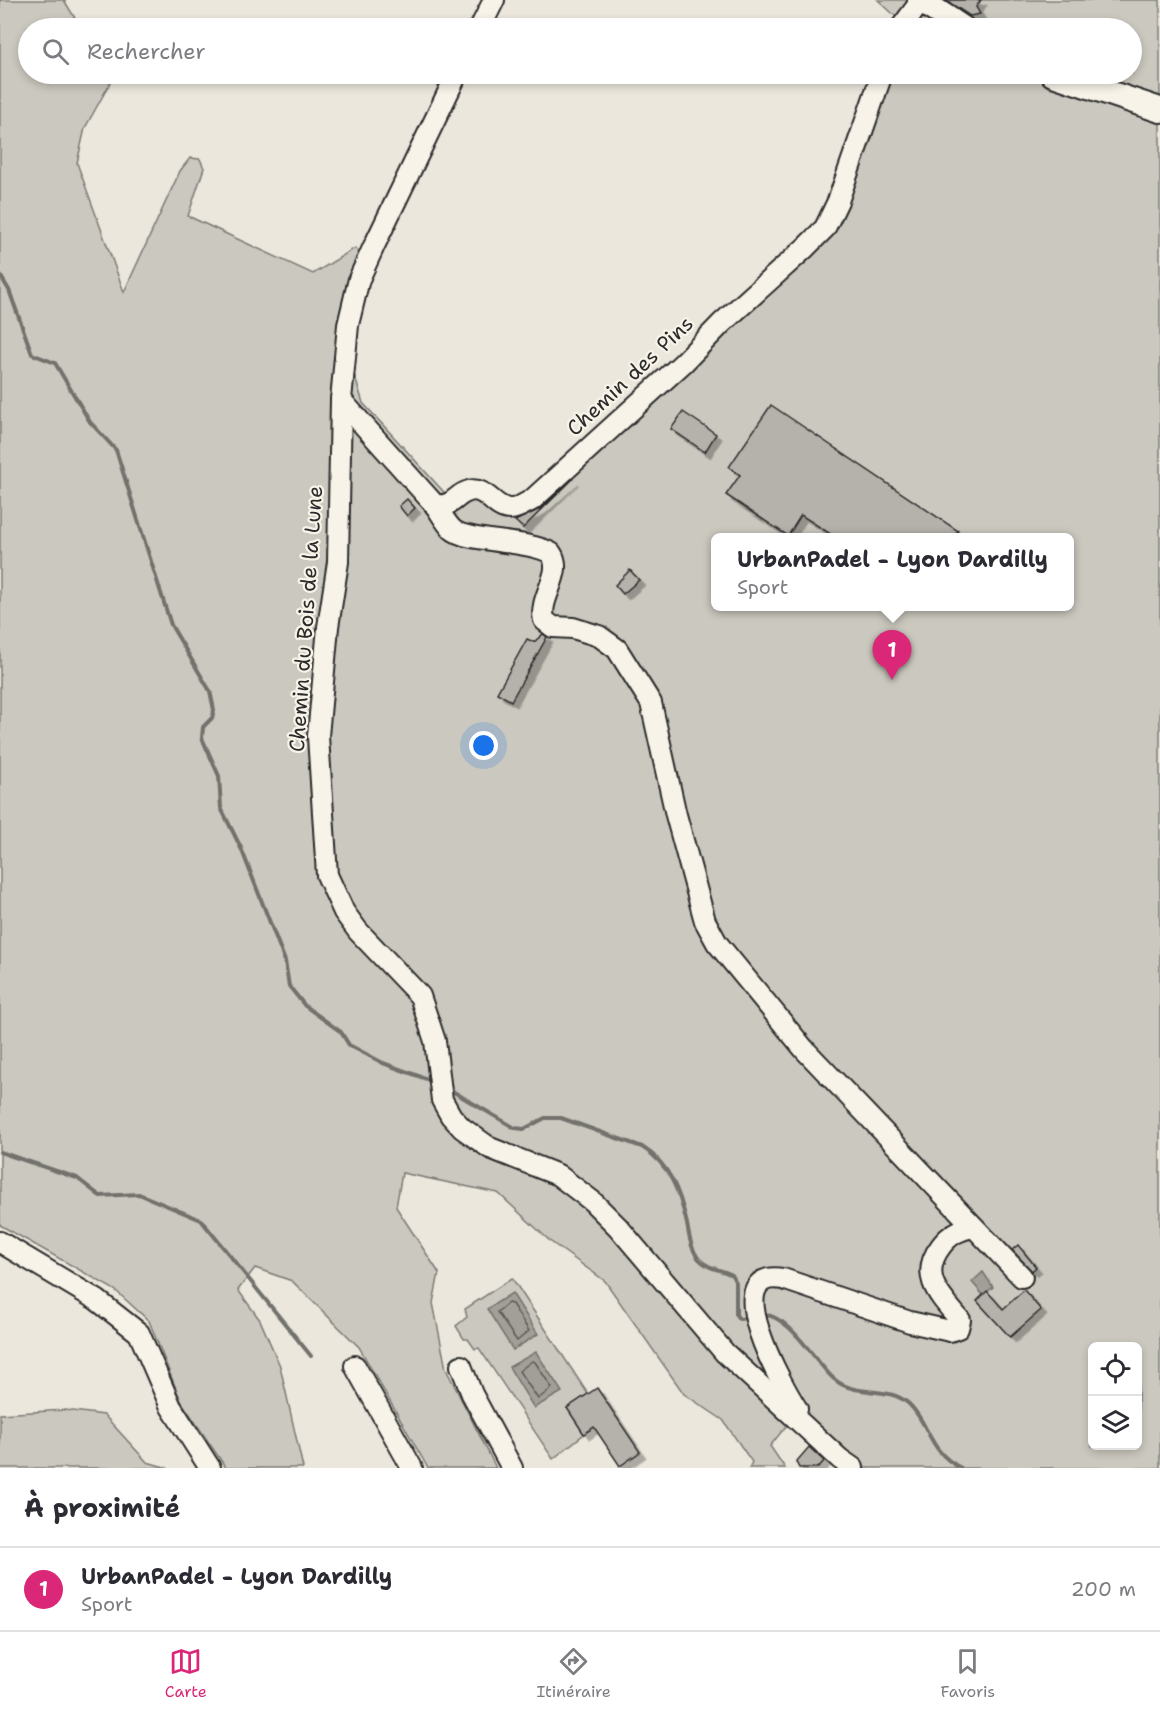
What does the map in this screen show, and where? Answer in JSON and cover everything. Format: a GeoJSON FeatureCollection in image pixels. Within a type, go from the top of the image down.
{"type":"FeatureCollection","features":[{"type":"Feature","properties":{"kind":"main road"},"geometry":{"type":"LineString","coordinates":[[920,1],[946,18]]}},
{"type":"Feature","properties":{"kind":"main road"},"geometry":{"type":"LineString","coordinates":[[1083,84],[1160,110]]}},
{"type":"Feature","properties":{"kind":"street"},"geometry":{"type":"LineString","coordinates":[[485,18],[494,0]]}},
{"type":"Feature","properties":{"kind":"street"},"geometry":{"type":"LineString","coordinates":[[908,18],[920,1]]}},
{"type":"Feature","properties":{"kind":"street","name":"Chemin du Bois de la Lune"},"geometry":{"type":"LineString","coordinates":[[452,84],[359,279],[348,326],[341,400],[338,562],[328,627],[318,736],[327,875],[344,912],[358,931],[420,996],[435,1041],[443,1102],[456,1122],[478,1140],[558,1175],[592,1201],[618,1227],[718,1346],[840,1459],[853,1468]]}},
{"type":"Feature","properties":{"kind":"street","name":"Chemin des Pins"},"geometry":{"type":"LineString","coordinates":[[435,506],[447,506],[469,491],[482,492],[500,507],[513,510],[532,500],[805,248],[825,228],[838,201],[879,84]]}},
{"type":"Feature","properties":{"kind":"street"},"geometry":{"type":"LineString","coordinates":[[341,400],[435,506],[453,530],[468,537],[533,545],[551,553],[556,567],[542,604],[544,620],[553,627],[573,628],[599,636],[616,649],[651,703],[676,814],[705,921],[717,943],[804,1049],[1022,1277]]}},
{"type":"Feature","properties":{"kind":"street"},"geometry":{"type":"LineString","coordinates":[[810,1429],[782,1386],[755,1315],[755,1293],[761,1283],[772,1277],[910,1322],[950,1331],[958,1328],[960,1320],[932,1281],[930,1267],[934,1256],[945,1240],[958,1230],[973,1227]]}},
{"type":"Feature","properties":{"kind":"street"},"geometry":{"type":"LineString","coordinates":[[0,1242],[89,1294],[139,1333],[171,1407],[210,1468]]}},
{"type":"Feature","properties":{"kind":"street"},"geometry":{"type":"LineString","coordinates":[[355,1366],[412,1468]]}},
{"type":"Feature","properties":{"kind":"street"},"geometry":{"type":"LineString","coordinates":[[461,1366],[472,1394],[512,1468]]}},
{"type":"Feature","properties":{"kind":"shaded area"},"geometry":{"type":"Polygon","coordinates":[[[0,0],[64,0],[75,18],[18,18],[18,84],[109,84],[85,128],[77,163],[124,292],[180,171],[190,158],[200,159],[204,168],[188,216],[313,274],[355,248],[366,263],[346,348],[363,403],[453,502],[469,491],[512,510],[824,228],[878,84],[1142,84],[1142,18],[898,18],[878,0],[1160,0],[1160,1468],[865,1468],[846,1456],[799,1410],[770,1446],[785,1468],[749,1468],[752,1462],[723,1420],[684,1394],[605,1281],[551,1242],[498,1193],[402,1173],[396,1207],[439,1273],[433,1303],[446,1369],[496,1468],[428,1468],[359,1347],[292,1281],[255,1268],[238,1290],[260,1320],[280,1366],[303,1468],[226,1468],[181,1401],[149,1321],[115,1290],[0,1225],[0,0]]]}},
{"type":"Feature","properties":{"kind":"shaded area"},"geometry":{"type":"Polygon","coordinates":[[[512,1278],[588,1394],[567,1408],[584,1434],[553,1459],[479,1348],[475,1349],[468,1339],[464,1339],[456,1326],[467,1317],[465,1309],[512,1278]]]}},
{"type":"Feature","properties":{"kind":"shaded area"},"geometry":{"type":"Polygon","coordinates":[[[65,1410],[104,1415],[147,1462],[168,1468],[0,1468],[0,1414],[65,1410]]]}},
{"type":"Feature","properties":{"kind":"water"},"geometry":{"type":"Polygon","coordinates":[[[983,1272],[993,1287],[983,1295],[972,1282],[983,1272]]]}},
{"type":"Feature","properties":{"kind":"water"},"geometry":{"type":"Polygon","coordinates":[[[512,1293],[538,1334],[513,1350],[487,1309],[512,1293]]]}},
{"type":"Feature","properties":{"kind":"water"},"geometry":{"type":"Polygon","coordinates":[[[536,1352],[562,1392],[534,1408],[509,1367],[536,1352]]]}},
{"type":"Feature","properties":{"kind":"building"},"geometry":{"type":"Polygon","coordinates":[[[946,0],[981,0],[976,7],[980,14],[970,16],[946,0]]]}},
{"type":"Feature","properties":{"kind":"building"},"geometry":{"type":"Polygon","coordinates":[[[771,405],[958,531],[956,533],[829,533],[801,515],[790,533],[783,533],[726,495],[740,475],[729,467],[771,405]]]}},
{"type":"Feature","properties":{"kind":"building"},"geometry":{"type":"Polygon","coordinates":[[[683,412],[716,434],[705,452],[671,429],[683,412]]]}},
{"type":"Feature","properties":{"kind":"building"},"geometry":{"type":"Polygon","coordinates":[[[573,479],[523,528],[515,521],[540,509],[573,479]]]}},
{"type":"Feature","properties":{"kind":"building"},"geometry":{"type":"Polygon","coordinates":[[[407,499],[415,508],[407,516],[399,506],[407,499]]]}},
{"type":"Feature","properties":{"kind":"building"},"geometry":{"type":"Polygon","coordinates":[[[630,570],[639,580],[623,594],[615,585],[630,570]]]}},
{"type":"Feature","properties":{"kind":"building"},"geometry":{"type":"Polygon","coordinates":[[[543,634],[547,637],[511,701],[497,693],[527,639],[534,642],[543,634]]]}},
{"type":"Feature","properties":{"kind":"building"},"geometry":{"type":"Polygon","coordinates":[[[1018,1245],[1036,1267],[1032,1271],[1012,1250],[1018,1245]]]}},
{"type":"Feature","properties":{"kind":"building"},"geometry":{"type":"Polygon","coordinates":[[[1024,1290],[1041,1310],[1010,1337],[977,1301],[987,1291],[1003,1309],[1024,1290]]]}},
{"type":"Feature","properties":{"kind":"building"},"geometry":{"type":"Polygon","coordinates":[[[597,1388],[640,1452],[620,1466],[594,1427],[584,1434],[567,1408],[597,1388]]]}},
{"type":"Feature","properties":{"kind":"building"},"geometry":{"type":"Polygon","coordinates":[[[809,1447],[824,1461],[818,1468],[799,1468],[796,1462],[809,1447]]]}},
{"type":"Feature","properties":{"kind":"waterway"},"geometry":{"type":"LineString","coordinates":[[0,275],[9,290],[32,354],[55,363],[90,422],[116,450],[171,625],[210,691],[214,710],[212,718],[203,727],[202,738],[219,776],[221,808],[241,848],[285,961],[289,986],[305,1006],[341,1032],[349,1045],[383,1063],[432,1081]]}},
{"type":"Feature","properties":{"kind":"waterway"},"geometry":{"type":"LineString","coordinates":[[447,1088],[515,1128],[524,1129],[545,1118],[561,1118],[642,1147],[652,1154],[667,1171],[677,1190],[696,1255],[706,1265],[732,1275],[736,1283],[736,1315],[739,1319],[750,1318]]}},
{"type":"Feature","properties":{"kind":"waterway"},"geometry":{"type":"LineString","coordinates":[[0,1152],[77,1178],[100,1196],[139,1194],[201,1220],[311,1356]]}},
{"type":"Feature","properties":{"kind":"waterway"},"geometry":{"type":"LineString","coordinates":[[763,1315],[782,1322],[792,1330],[826,1371],[842,1384],[851,1388],[891,1394],[909,1404],[942,1454],[961,1468]]}},
{"type":"Feature","properties":{"kind":"place","name":"UrbanPadel - Lyon Dardilly"},"geometry":{"type":"Point","coordinates":[892,680]}}]}
